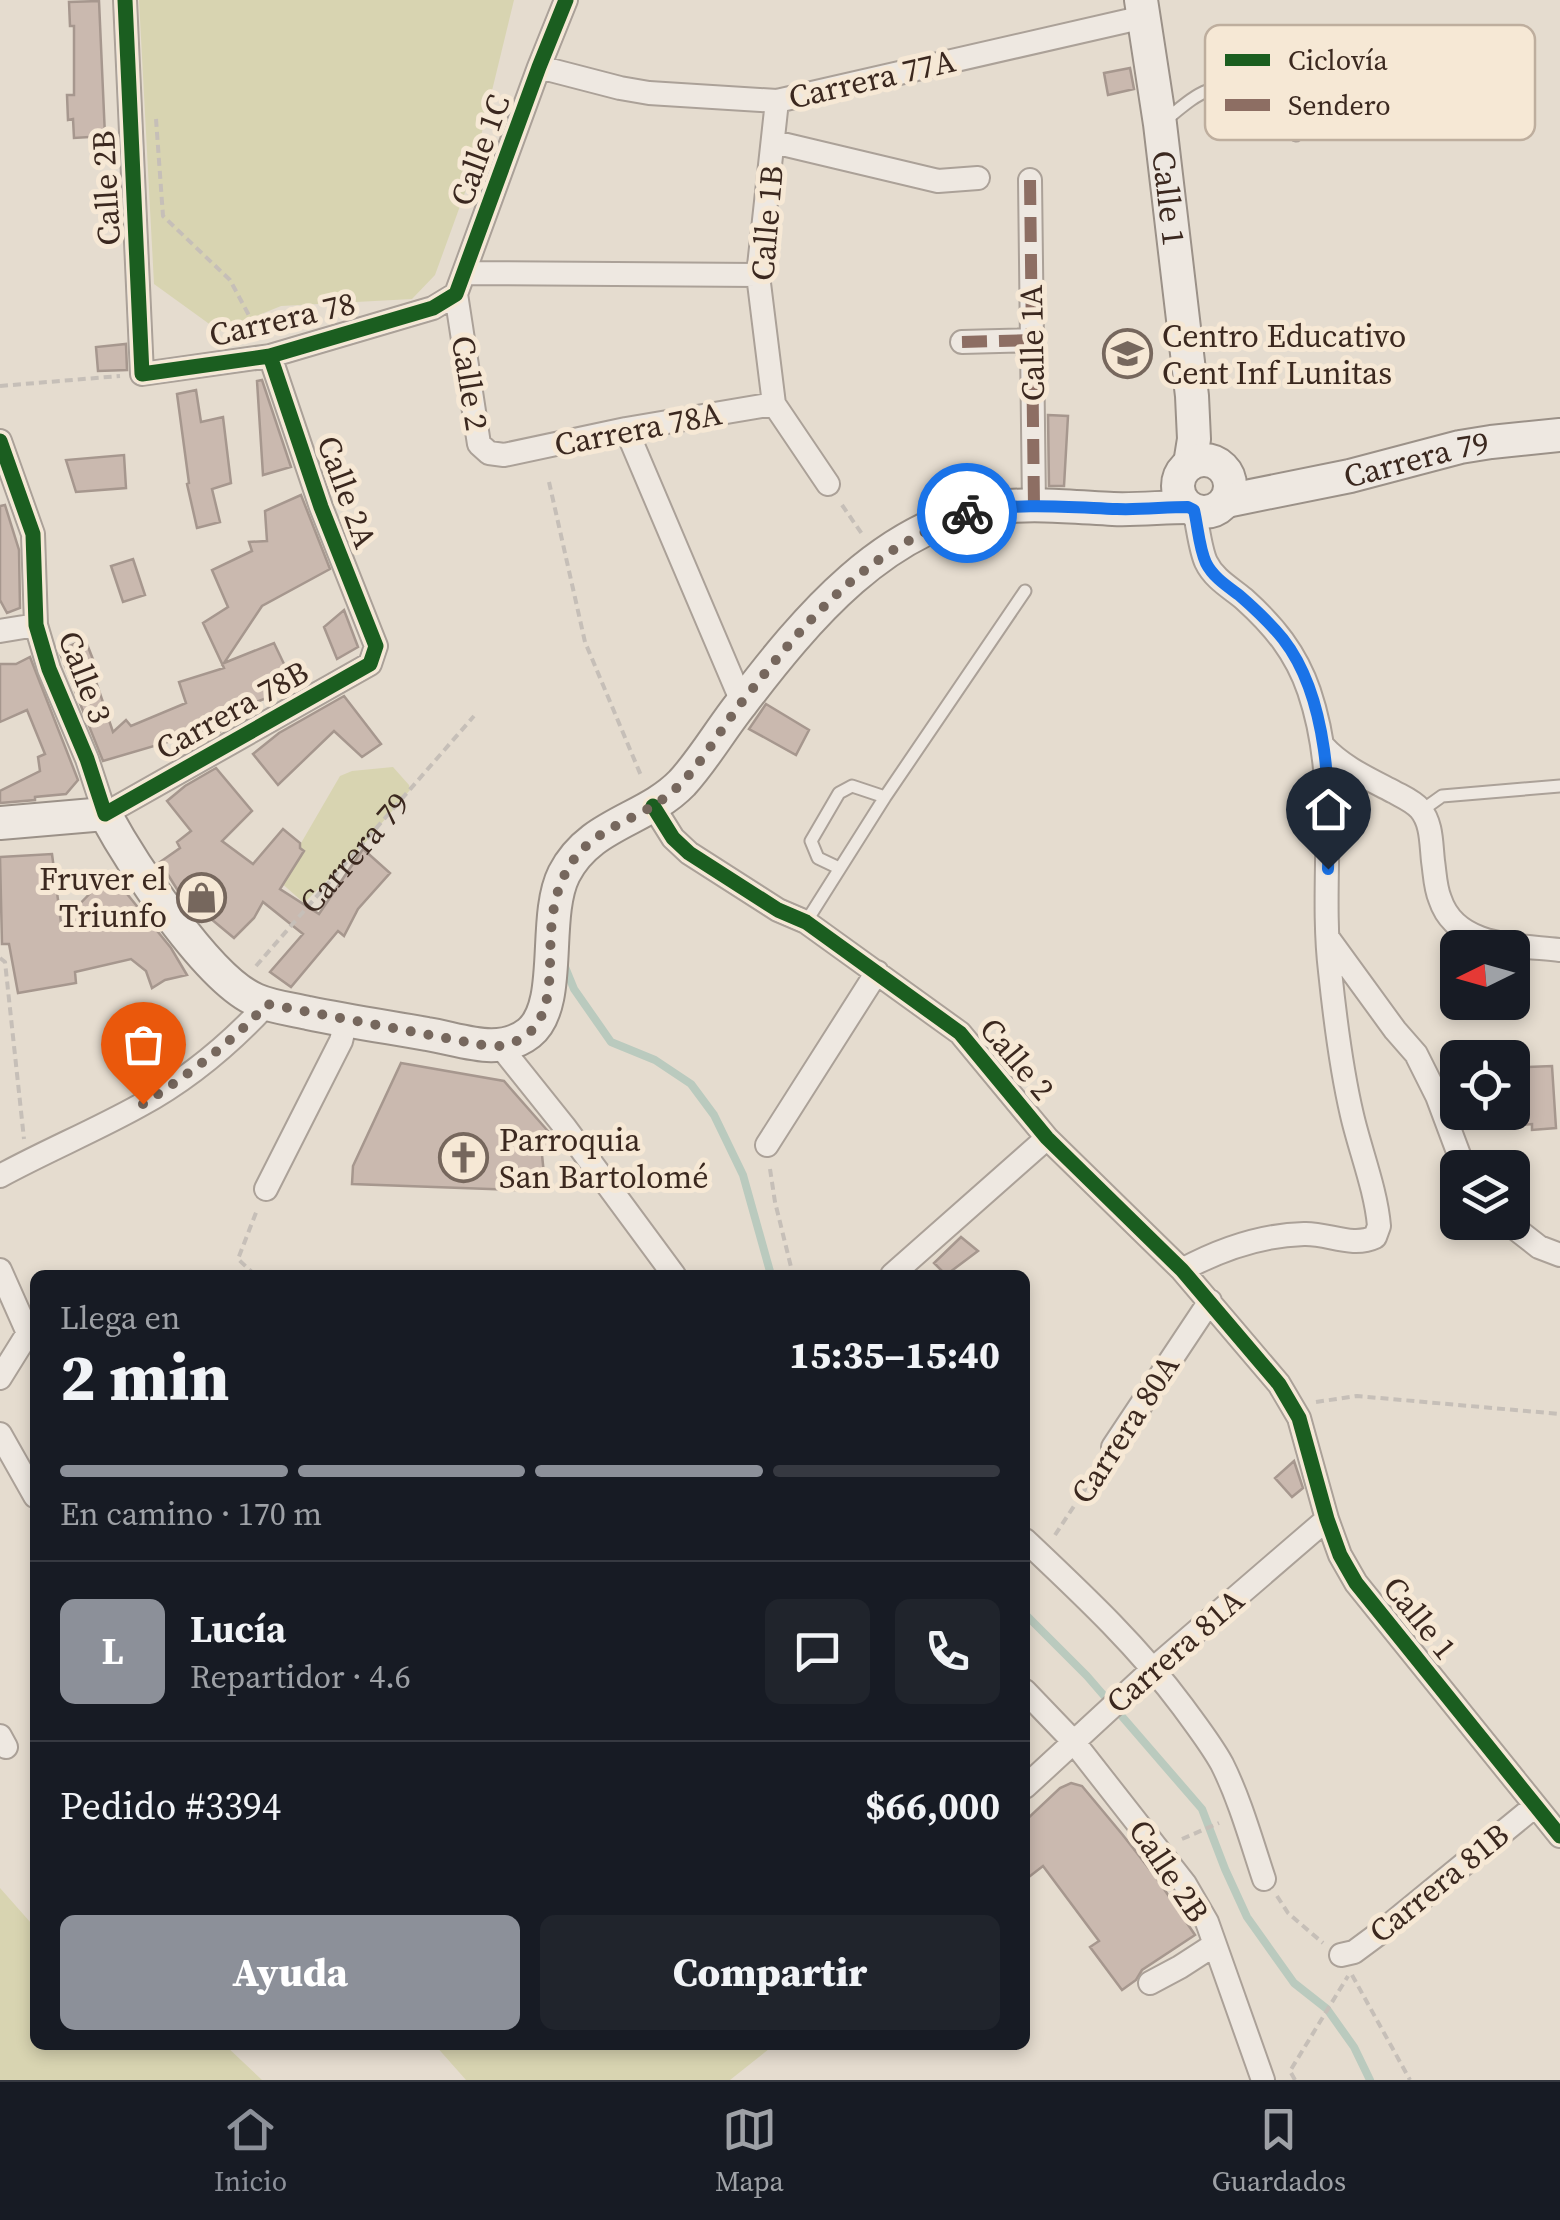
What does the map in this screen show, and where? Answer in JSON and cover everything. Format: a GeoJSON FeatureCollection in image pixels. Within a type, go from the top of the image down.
{"type":"FeatureCollection","features":[{"type":"Feature","properties":{"kind":"main road","name":"Calle 1"},"geometry":{"type":"LineString","coordinates":[[1142,8],[1160,124],[1194,439],[1205,490]]}},
{"type":"Feature","properties":{"kind":"main road","name":"Carrera 79"},"geometry":{"type":"LineString","coordinates":[[1205,490],[1276,491],[1460,447],[1560,435]]}},
{"type":"Feature","properties":{"kind":"main road"},"geometry":{"type":"LineString","coordinates":[[500,1046],[530,1032],[544,1010],[551,971],[555,902],[564,875],[580,850],[648,792],[684,780],[742,702],[824,604],[846,584],[913,537],[970,512],[1034,506],[1144,509],[1205,490]]}},
{"type":"Feature","properties":{"kind":"main road","name":"Carrera 78B"},"geometry":{"type":"LineString","coordinates":[[0,823],[105,814]]}},
{"type":"Feature","properties":{"kind":"main road","name":"Calle 3"},"geometry":{"type":"LineString","coordinates":[[105,814],[200,952],[226,980],[254,1000],[346,1021],[500,1046]]}},
{"type":"Feature","properties":{"kind":"street","name":"Calle 2B"},"geometry":{"type":"LineString","coordinates":[[125,0],[142,374]]}},
{"type":"Feature","properties":{"kind":"street","name":"Calle 1C"},"geometry":{"type":"LineString","coordinates":[[460,284],[566,0]]}},
{"type":"Feature","properties":{"kind":"street","name":"Carrera 77A"},"geometry":{"type":"LineString","coordinates":[[538,67],[635,90],[777,102],[1142,8]]}},
{"type":"Feature","properties":{"kind":"street","name":"Calle 1B"},"geometry":{"type":"LineString","coordinates":[[774,404],[758,275],[777,102]]}},
{"type":"Feature","properties":{"kind":"street"},"geometry":{"type":"LineString","coordinates":[[774,142],[938,181],[978,178]]}},
{"type":"Feature","properties":{"kind":"street","name":"Calle 1A"},"geometry":{"type":"LineString","coordinates":[[1030,180],[1034,506]]}},
{"type":"Feature","properties":{"kind":"street"},"geometry":{"type":"LineString","coordinates":[[460,284],[758,275]]}},
{"type":"Feature","properties":{"kind":"street","name":"Carrera 78"},"geometry":{"type":"LineString","coordinates":[[142,374],[270,356],[434,308],[460,284]]}},
{"type":"Feature","properties":{"kind":"street","name":"Calle 2"},"geometry":{"type":"LineString","coordinates":[[460,284],[479,444],[489,453],[504,456]]}},
{"type":"Feature","properties":{"kind":"street"},"geometry":{"type":"LineString","coordinates":[[962,342],[1032,340]]}},
{"type":"Feature","properties":{"kind":"street","name":"Calle 2A"},"geometry":{"type":"LineString","coordinates":[[270,356],[376,646]]}},
{"type":"Feature","properties":{"kind":"street"},"geometry":{"type":"LineString","coordinates":[[774,404],[828,484]]}},
{"type":"Feature","properties":{"kind":"street","name":"Carrera 78A"},"geometry":{"type":"LineString","coordinates":[[504,456],[626,429],[774,404]]}},
{"type":"Feature","properties":{"kind":"street"},"geometry":{"type":"LineString","coordinates":[[626,429],[742,702]]}},
{"type":"Feature","properties":{"kind":"street","name":"Calle 3"},"geometry":{"type":"LineString","coordinates":[[0,442],[5,477],[33,534],[36,626],[105,814]]}},
{"type":"Feature","properties":{"kind":"street","name":"Calle 1"},"geometry":{"type":"LineString","coordinates":[[1182,1270],[1241,1245],[1284,1236],[1326,1235],[1350,1241],[1368,1240],[1378,1232],[1378,1217],[1348,1094],[1326,936],[1330,838],[1316,714],[1294,655],[1274,628],[1218,579],[1207,564],[1203,546],[1205,490]]}},
{"type":"Feature","properties":{"kind":"street"},"geometry":{"type":"LineString","coordinates":[[0,631],[36,626]]}},
{"type":"Feature","properties":{"kind":"street","name":"Carrera 78B"},"geometry":{"type":"LineString","coordinates":[[105,814],[370,664],[376,646]]}},
{"type":"Feature","properties":{"kind":"street"},"geometry":{"type":"LineString","coordinates":[[1322,746],[1344,765],[1414,803],[1423,813],[1429,828],[1440,902],[1460,929],[1494,942],[1560,950]]}},
{"type":"Feature","properties":{"kind":"street","name":"Calle 2"},"geometry":{"type":"LineString","coordinates":[[648,792],[673,838],[689,853],[778,910],[806,922],[960,1033],[1047,1138],[1210,1301],[1291,1405]]}},
{"type":"Feature","properties":{"kind":"street"},"geometry":{"type":"LineString","coordinates":[[1326,936],[1416,1054],[1457,1150]]}},
{"type":"Feature","properties":{"kind":"street"},"geometry":{"type":"LineString","coordinates":[[767,1144],[876,972]]}},
{"type":"Feature","properties":{"kind":"street"},"geometry":{"type":"LineString","coordinates":[[0,1176],[143,1104],[182,1079],[220,1050],[267,1004]]}},
{"type":"Feature","properties":{"kind":"street"},"geometry":{"type":"LineString","coordinates":[[266,1189],[341,1041],[346,1021]]}},
{"type":"Feature","properties":{"kind":"street"},"geometry":{"type":"LineString","coordinates":[[500,1046],[670,1270]]}},
{"type":"Feature","properties":{"kind":"street"},"geometry":{"type":"LineString","coordinates":[[898,1270],[1047,1138]]}},
{"type":"Feature","properties":{"kind":"street"},"geometry":{"type":"LineString","coordinates":[[1530,1239],[1560,1255]]}},
{"type":"Feature","properties":{"kind":"street"},"geometry":{"type":"LineString","coordinates":[[0,1270],[30,1330]]}},
{"type":"Feature","properties":{"kind":"street","name":"Carrera 80A"},"geometry":{"type":"LineString","coordinates":[[1113,1447],[1210,1301]]}},
{"type":"Feature","properties":{"kind":"street"},"geometry":{"type":"LineString","coordinates":[[0,1378],[30,1337]]}},
{"type":"Feature","properties":{"kind":"street","name":"Calle 1"},"geometry":{"type":"LineString","coordinates":[[1291,1405],[1309,1448],[1340,1555],[1356,1584],[1560,1836]]}},
{"type":"Feature","properties":{"kind":"street"},"geometry":{"type":"LineString","coordinates":[[0,1434],[30,1487]]}},
{"type":"Feature","properties":{"kind":"street","name":"Carrera 81A"},"geometry":{"type":"LineString","coordinates":[[1030,1782],[1124,1694],[1327,1519]]}},
{"type":"Feature","properties":{"kind":"street"},"geometry":{"type":"LineString","coordinates":[[1033,1548],[1154,1668],[1220,1762],[1264,1879]]}},
{"type":"Feature","properties":{"kind":"street","name":"Calle 2B"},"geometry":{"type":"LineString","coordinates":[[1030,1696],[1072,1741],[1185,1884],[1207,1922],[1263,2080]]}},
{"type":"Feature","properties":{"kind":"street","name":"Carrera 81B"},"geometry":{"type":"LineString","coordinates":[[1346,1964],[1354,1952],[1535,1806]]}},
{"type":"Feature","properties":{"kind":"street"},"geometry":{"type":"LineString","coordinates":[[1150,1982],[1214,1945]]}},
{"type":"Feature","properties":{"kind":"lane"},"geometry":{"type":"LineString","coordinates":[[1160,124],[1205,90]]}},
{"type":"Feature","properties":{"kind":"lane"},"geometry":{"type":"LineString","coordinates":[[806,922],[885,796],[1025,592]]}},
{"type":"Feature","properties":{"kind":"lane"},"geometry":{"type":"LineString","coordinates":[[839,868],[818,858],[811,841],[839,792],[852,786],[885,796]]}},
{"type":"Feature","properties":{"kind":"lane"},"geometry":{"type":"LineString","coordinates":[[1423,813],[1442,796],[1560,786]]}},
{"type":"Feature","properties":{"kind":"path"},"geometry":{"type":"LineString","coordinates":[[156,118],[163,216],[230,280],[270,356]]}},
{"type":"Feature","properties":{"kind":"path"},"geometry":{"type":"LineString","coordinates":[[0,386],[142,374]]}},
{"type":"Feature","properties":{"kind":"path"},"geometry":{"type":"LineString","coordinates":[[549,482],[585,642],[648,792]]}},
{"type":"Feature","properties":{"kind":"path"},"geometry":{"type":"LineString","coordinates":[[828,484],[878,559]]}},
{"type":"Feature","properties":{"kind":"path"},"geometry":{"type":"LineString","coordinates":[[0,958],[5,962],[26,1162]]}},
{"type":"Feature","properties":{"kind":"path"},"geometry":{"type":"LineString","coordinates":[[767,1144],[775,1202],[792,1270]]}},
{"type":"Feature","properties":{"kind":"path"},"geometry":{"type":"LineString","coordinates":[[249,1270],[238,1260],[266,1189]]}},
{"type":"Feature","properties":{"kind":"path"},"geometry":{"type":"LineString","coordinates":[[1291,1405],[1357,1396],[1560,1414]]}},
{"type":"Feature","properties":{"kind":"path"},"geometry":{"type":"LineString","coordinates":[[1194,1834],[1224,1820]]}},
{"type":"Feature","properties":{"kind":"path"},"geometry":{"type":"LineString","coordinates":[[1295,2080],[1290,2070],[1346,1964]]}},
{"type":"Feature","properties":{"kind":"shaded area"},"geometry":{"type":"Polygon","coordinates":[[[139,0],[514,0],[472,173],[435,275],[412,299],[281,306],[219,331],[154,284],[139,0]]]}},
{"type":"Feature","properties":{"kind":"shaded area"},"geometry":{"type":"Polygon","coordinates":[[[393,767],[410,790],[363,845],[304,903],[279,881],[340,776],[393,767]]]}},
{"type":"Feature","properties":{"kind":"shaded area"},"geometry":{"type":"Polygon","coordinates":[[[0,1888],[30,1922],[30,2050],[230,2050],[262,2080],[0,2080],[0,1888]]]}},
{"type":"Feature","properties":{"kind":"shaded area"},"geometry":{"type":"Polygon","coordinates":[[[439,2050],[768,2050],[730,2080],[466,2080],[439,2050]]]}},
{"type":"Feature","properties":{"kind":"building"},"geometry":{"type":"Polygon","coordinates":[[[99,1],[105,136],[74,138],[73,119],[68,120],[67,95],[74,95],[74,26],[70,26],[69,2],[99,1]]]}},
{"type":"Feature","properties":{"kind":"building"},"geometry":{"type":"Polygon","coordinates":[[[1130,68],[1134,89],[1108,95],[1104,73],[1130,68]]]}},
{"type":"Feature","properties":{"kind":"building"},"geometry":{"type":"Polygon","coordinates":[[[126,344],[127,370],[98,371],[96,347],[126,344]]]}},
{"type":"Feature","properties":{"kind":"building"},"geometry":{"type":"Polygon","coordinates":[[[262,380],[291,467],[263,475],[257,381],[262,380]]]}},
{"type":"Feature","properties":{"kind":"building"},"geometry":{"type":"Polygon","coordinates":[[[196,390],[201,422],[223,417],[231,483],[212,489],[220,522],[197,528],[187,484],[177,394],[196,390]]]}},
{"type":"Feature","properties":{"kind":"building"},"geometry":{"type":"Polygon","coordinates":[[[1048,415],[1068,416],[1064,486],[1049,486],[1048,415]]]}},
{"type":"Feature","properties":{"kind":"building"},"geometry":{"type":"Polygon","coordinates":[[[124,455],[126,488],[76,492],[66,460],[124,455]]]}},
{"type":"Feature","properties":{"kind":"building"},"geometry":{"type":"Polygon","coordinates":[[[301,495],[330,569],[262,606],[224,663],[274,643],[295,687],[241,708],[244,715],[183,753],[181,738],[103,761],[59,651],[85,639],[113,732],[126,720],[131,726],[186,703],[179,682],[224,668],[203,623],[228,607],[212,570],[252,551],[249,542],[267,541],[265,511],[301,495]]]}},
{"type":"Feature","properties":{"kind":"building"},"geometry":{"type":"Polygon","coordinates":[[[5,505],[19,550],[20,608],[7,613],[0,600],[0,506],[5,505]]]}},
{"type":"Feature","properties":{"kind":"building"},"geometry":{"type":"Polygon","coordinates":[[[133,559],[145,595],[123,602],[111,566],[133,559]]]}},
{"type":"Feature","properties":{"kind":"building"},"geometry":{"type":"Polygon","coordinates":[[[344,610],[358,647],[337,659],[324,627],[344,610]]]}},
{"type":"Feature","properties":{"kind":"building"},"geometry":{"type":"Polygon","coordinates":[[[30,657],[78,780],[66,794],[0,803],[0,791],[40,771],[38,757],[45,754],[27,710],[0,722],[0,664],[16,664],[30,657]]]}},
{"type":"Feature","properties":{"kind":"building"},"geometry":{"type":"Polygon","coordinates":[[[344,696],[381,744],[362,757],[334,731],[278,785],[253,754],[279,733],[344,696]]]}},
{"type":"Feature","properties":{"kind":"building"},"geometry":{"type":"Polygon","coordinates":[[[766,704],[809,730],[796,755],[749,729],[766,704]]]}},
{"type":"Feature","properties":{"kind":"building"},"geometry":{"type":"Polygon","coordinates":[[[216,768],[252,811],[222,841],[253,864],[283,829],[304,851],[280,889],[319,914],[363,849],[390,873],[358,909],[344,936],[338,931],[291,987],[270,972],[303,934],[263,902],[254,918],[234,938],[205,914],[188,887],[180,894],[160,862],[180,848],[177,842],[191,831],[167,801],[216,768]]]}},
{"type":"Feature","properties":{"kind":"building"},"geometry":{"type":"Polygon","coordinates":[[[52,854],[61,923],[110,873],[171,948],[187,975],[152,988],[146,971],[131,959],[75,972],[76,983],[18,993],[9,944],[2,944],[0,857],[52,854]]]}},
{"type":"Feature","properties":{"kind":"building"},"geometry":{"type":"Polygon","coordinates":[[[401,1063],[504,1081],[554,1138],[542,1155],[544,1174],[523,1172],[516,1190],[352,1184],[353,1166],[401,1063]]]}},
{"type":"Feature","properties":{"kind":"building"},"geometry":{"type":"Polygon","coordinates":[[[1552,1066],[1556,1128],[1532,1130],[1530,1067],[1552,1066]]]}},
{"type":"Feature","properties":{"kind":"building"},"geometry":{"type":"Polygon","coordinates":[[[961,1237],[978,1251],[953,1270],[941,1270],[934,1263],[961,1237]]]}},
{"type":"Feature","properties":{"kind":"building"},"geometry":{"type":"Polygon","coordinates":[[[1294,1461],[1303,1488],[1292,1497],[1275,1478],[1294,1461]]]}},
{"type":"Feature","properties":{"kind":"building"},"geometry":{"type":"Polygon","coordinates":[[[1071,1783],[1082,1786],[1158,1880],[1195,1935],[1142,1970],[1122,1990],[1090,1947],[1099,1941],[1043,1866],[1030,1876],[1030,1816],[1060,1788],[1071,1783]]]}},
{"type":"Feature","properties":{"kind":"waterway"},"geometry":{"type":"LineString","coordinates":[[565,967],[574,989],[611,1042],[655,1060],[691,1084],[714,1115],[743,1175],[770,1270]]}},
{"type":"Feature","properties":{"kind":"waterway"},"geometry":{"type":"LineString","coordinates":[[1030,1619],[1087,1676],[1202,1809],[1247,1917],[1294,1983],[1327,2009],[1354,2047],[1370,2080]]}},
{"type":"Feature","properties":{"kind":"marked path"},"geometry":{"type":"LineString","coordinates":[[1030,180],[1034,506]]}},
{"type":"Feature","properties":{"kind":"marked path"},"geometry":{"type":"LineString","coordinates":[[962,342],[1032,340]]}},
{"type":"Feature","properties":{"kind":"cycle path"},"geometry":{"type":"LineString","coordinates":[[125,0],[142,374],[270,356],[433,308],[456,294],[566,0]]}},
{"type":"Feature","properties":{"kind":"cycle path"},"geometry":{"type":"LineString","coordinates":[[0,441],[33,534],[36,625],[105,814],[370,664],[376,646],[321,507],[270,356]]}},
{"type":"Feature","properties":{"kind":"cycle path"},"geometry":{"type":"LineString","coordinates":[[653,806],[673,838],[689,853],[778,910],[806,922],[960,1033],[1047,1138],[1182,1270],[1279,1384],[1299,1418],[1327,1519],[1340,1555],[1356,1583],[1560,1836]]}},
{"type":"Feature","properties":{"kind":"way so far"},"geometry":{"type":"LineString","coordinates":[[143,1104],[220,1050],[267,1004],[477,1044],[500,1046],[530,1032],[538,1023],[548,996],[555,902],[564,875],[580,850],[601,832],[672,792],[803,628],[846,584],[913,537],[967,513]]}},
{"type":"Feature","properties":{"kind":"place","name":"Centro Educativo Cent Inf Lunitas"},"geometry":{"type":"Point","coordinates":[1127,354]}},
{"type":"Feature","properties":{"kind":"place","name":"Fruver el Triunfo"},"geometry":{"type":"Point","coordinates":[202,897]}},
{"type":"Feature","properties":{"kind":"place","name":"Parroquia San Bartolomé"},"geometry":{"type":"Point","coordinates":[464,1158]}},
{"type":"Feature","properties":{"kind":"route"},"geometry":{"type":"LineString","coordinates":[[967,513],[1034,506],[1194,510],[1207,564],[1285,641],[1308,687],[1322,746],[1328,800],[1328,869]]}}]}
